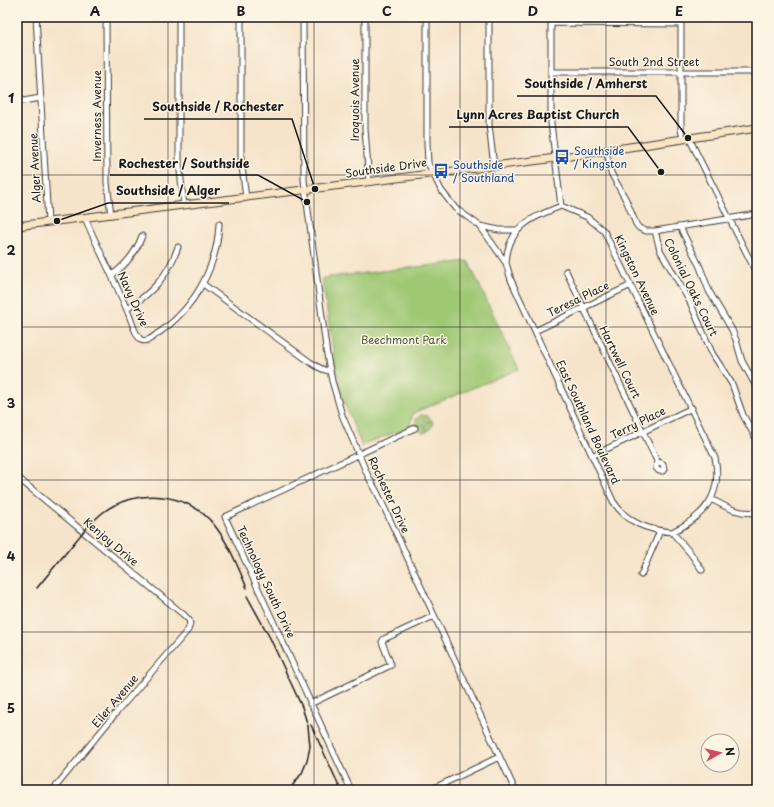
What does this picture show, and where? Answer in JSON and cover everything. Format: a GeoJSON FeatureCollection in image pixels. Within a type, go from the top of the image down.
{"type":"FeatureCollection","features":[{"type":"Feature","properties":{"kind":"main road","name":"Southside Drive"},"geometry":{"type":"LineString","coordinates":[[17,226],[556,158],[757,128]]}},
{"type":"Feature","properties":{"kind":"street","name":"Alger Avenue"},"geometry":{"type":"LineString","coordinates":[[36,17],[48,222]]}},
{"type":"Feature","properties":{"kind":"street","name":"Inverness Avenue"},"geometry":{"type":"LineString","coordinates":[[106,17],[107,183],[111,214]]}},
{"type":"Feature","properties":{"kind":"street"},"geometry":{"type":"LineString","coordinates":[[179,17],[179,162],[184,205]]}},
{"type":"Feature","properties":{"kind":"street"},"geometry":{"type":"LineString","coordinates":[[241,17],[241,159],[246,198]]}},
{"type":"Feature","properties":{"kind":"street","name":"Rochester Drive"},"geometry":{"type":"LineString","coordinates":[[303,17],[304,180],[330,371],[340,409],[368,476],[377,492],[515,790]]}},
{"type":"Feature","properties":{"kind":"street","name":"Iroquois Avenue"},"geometry":{"type":"LineString","coordinates":[[365,17],[365,129],[369,182]]}},
{"type":"Feature","properties":{"kind":"street"},"geometry":{"type":"LineString","coordinates":[[427,17],[427,143],[428,163],[432,173],[447,199],[463,215],[480,226],[499,230],[517,230]]}},
{"type":"Feature","properties":{"kind":"street"},"geometry":{"type":"LineString","coordinates":[[489,17],[489,125],[494,166]]}},
{"type":"Feature","properties":{"kind":"street"},"geometry":{"type":"LineString","coordinates":[[681,17],[681,130],[729,218],[757,274]]}},
{"type":"Feature","properties":{"kind":"street"},"geometry":{"type":"LineString","coordinates":[[506,263],[508,248],[517,230],[540,215],[561,206],[551,123],[551,20],[681,24]]}},
{"type":"Feature","properties":{"kind":"street","name":"South 2nd Street"},"geometry":{"type":"LineString","coordinates":[[551,72],[757,72]]}},
{"type":"Feature","properties":{"kind":"street"},"geometry":{"type":"LineString","coordinates":[[17,102],[41,98]]}},
{"type":"Feature","properties":{"kind":"street","name":"Colonial Oaks Court"},"geometry":{"type":"LineString","coordinates":[[606,150],[611,173],[626,200],[636,224],[639,228],[646,231],[655,231],[660,250],[690,302],[712,353],[732,384],[743,415],[757,440]]}},
{"type":"Feature","properties":{"kind":"street","name":"Kingston Avenue"},"geometry":{"type":"LineString","coordinates":[[561,206],[588,217],[598,226],[608,240],[714,453],[717,467],[716,487],[708,505],[700,515],[672,532]]}},
{"type":"Feature","properties":{"kind":"street"},"geometry":{"type":"LineString","coordinates":[[655,231],[757,214]]}},
{"type":"Feature","properties":{"kind":"street","name":"Navy Drive"},"geometry":{"type":"LineString","coordinates":[[85,218],[143,341],[149,340],[174,322],[192,301],[203,284],[212,262],[216,247],[219,224]]}},
{"type":"Feature","properties":{"kind":"street","name":"East Southland Boulevard"},"geometry":{"type":"LineString","coordinates":[[480,226],[506,263],[511,280],[613,501],[623,514],[640,525],[660,531],[672,532]]}},
{"type":"Feature","properties":{"kind":"street","name":"Colonial Oaks Court"},"geometry":{"type":"LineString","coordinates":[[680,227],[700,267],[709,291],[732,330],[742,361],[757,388]]}},
{"type":"Feature","properties":{"kind":"street"},"geometry":{"type":"LineString","coordinates":[[112,275],[133,255],[142,236]]}},
{"type":"Feature","properties":{"kind":"street"},"geometry":{"type":"LineString","coordinates":[[127,309],[154,289],[167,270],[178,247]]}},
{"type":"Feature","properties":{"kind":"street","name":"Hartwell Court"},"geometry":{"type":"LineString","coordinates":[[566,271],[657,461]]}},
{"type":"Feature","properties":{"kind":"street"},"geometry":{"type":"LineString","coordinates":[[203,284],[310,362],[319,368],[330,371]]}},
{"type":"Feature","properties":{"kind":"street","name":"Teresa Place"},"geometry":{"type":"LineString","coordinates":[[534,331],[631,285]]}},
{"type":"Feature","properties":{"kind":"street","name":"Terry Place"},"geometry":{"type":"LineString","coordinates":[[592,456],[692,408]]}},
{"type":"Feature","properties":{"kind":"street"},"geometry":{"type":"LineString","coordinates":[[359,454],[415,428]]}},
{"type":"Feature","properties":{"kind":"street","name":"Technology South Drive"},"geometry":{"type":"LineString","coordinates":[[351,790],[224,516],[359,454]]}},
{"type":"Feature","properties":{"kind":"street","name":"Kenjoy Drive"},"geometry":{"type":"LineString","coordinates":[[17,477],[184,615],[190,624]]}},
{"type":"Feature","properties":{"kind":"street"},"geometry":{"type":"LineString","coordinates":[[711,499],[738,512],[757,512]]}},
{"type":"Feature","properties":{"kind":"street"},"geometry":{"type":"LineString","coordinates":[[641,575],[660,531]]}},
{"type":"Feature","properties":{"kind":"street"},"geometry":{"type":"LineString","coordinates":[[672,532],[696,560],[702,570]]}},
{"type":"Feature","properties":{"kind":"street"},"geometry":{"type":"LineString","coordinates":[[310,704],[391,665],[383,646],[382,642],[384,639],[434,616]]}},
{"type":"Feature","properties":{"kind":"street","name":"Eiler Avenue"},"geometry":{"type":"LineString","coordinates":[[53,790],[188,630],[190,624]]}},
{"type":"Feature","properties":{"kind":"street"},"geometry":{"type":"LineString","coordinates":[[430,790],[499,757]]}},
{"type":"Feature","properties":{"kind":"green space","name":"Beechmont Park"},"geometry":{"type":"Polygon","coordinates":[[[468,261],[519,369],[413,413],[409,428],[366,443],[362,447],[343,399],[336,370],[322,278],[468,261]]]}},
{"type":"Feature","properties":{"kind":"green space"},"geometry":{"type":"Polygon","coordinates":[[[421,415],[428,416],[432,420],[433,425],[428,431],[425,425],[430,422],[429,421],[419,425],[419,427],[424,425],[427,432],[421,432],[416,426],[416,419],[421,415]]]}},
{"type":"Feature","properties":{"kind":"railway"},"geometry":{"type":"LineString","coordinates":[[37,588],[90,524],[101,514],[114,505],[145,497],[161,497],[176,500],[191,506],[204,514],[225,540],[247,588]]}},
{"type":"Feature","properties":{"kind":"railway"},"geometry":{"type":"LineString","coordinates":[[247,596],[270,638],[302,707],[308,726],[310,746],[307,761],[302,773],[289,790]]}},
{"type":"Feature","properties":{"kind":"railway"},"geometry":{"type":"LineString","coordinates":[[311,725],[341,790]]}},
{"type":"Feature","properties":{"kind":"place","name":"Southside / Amherst"},"geometry":{"type":"Point","coordinates":[688,138]}},
{"type":"Feature","properties":{"kind":"place","name":"Southside / Kingston"},"geometry":{"type":"Point","coordinates":[562,157]}},
{"type":"Feature","properties":{"kind":"place","name":"Southside / Southland"},"geometry":{"type":"Point","coordinates":[441,171]}},
{"type":"Feature","properties":{"kind":"place","name":"Lynn Acres Baptist Church"},"geometry":{"type":"Point","coordinates":[661,172]}},
{"type":"Feature","properties":{"kind":"place","name":"Southside / Rochester"},"geometry":{"type":"Point","coordinates":[315,189]}},
{"type":"Feature","properties":{"kind":"place","name":"Rochester / Southside"},"geometry":{"type":"Point","coordinates":[307,202]}},
{"type":"Feature","properties":{"kind":"place","name":"Southside / Alger"},"geometry":{"type":"Point","coordinates":[57,221]}}]}
